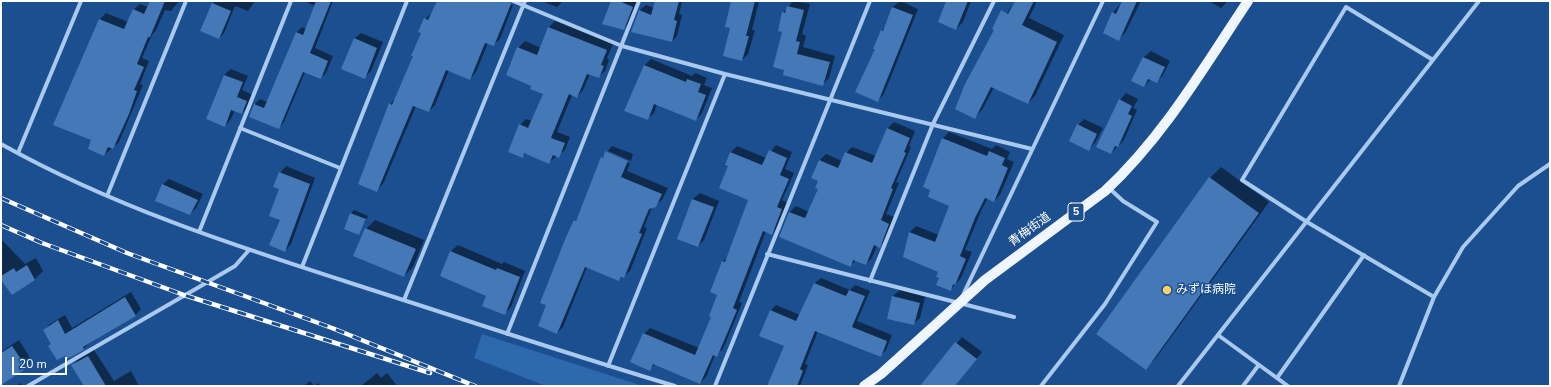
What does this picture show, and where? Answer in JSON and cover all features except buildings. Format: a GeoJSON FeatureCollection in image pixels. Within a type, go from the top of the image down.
{"type":"FeatureCollection","features":[{"type":"Feature","properties":{"kind":"main road","name":"青梅街道"},"geometry":{"type":"LineString","coordinates":[[864,386],[881,374],[959,302],[1010,260],[1109,187],[1142,154],[1183,101],[1248,1]]}},
{"type":"Feature","properties":{"kind":"street"},"geometry":{"type":"LineString","coordinates":[[18,153],[81,1]]}},
{"type":"Feature","properties":{"kind":"street"},"geometry":{"type":"LineString","coordinates":[[107,196],[186,1]]}},
{"type":"Feature","properties":{"kind":"street"},"geometry":{"type":"LineString","coordinates":[[199,232],[291,1]]}},
{"type":"Feature","properties":{"kind":"street"},"geometry":{"type":"LineString","coordinates":[[302,267],[407,1]]}},
{"type":"Feature","properties":{"kind":"street"},"geometry":{"type":"LineString","coordinates":[[514,1],[524,3],[622,46],[725,74],[1032,149]]}},
{"type":"Feature","properties":{"kind":"street"},"geometry":{"type":"LineString","coordinates":[[507,334],[639,1]]}},
{"type":"Feature","properties":{"kind":"street"},"geometry":{"type":"LineString","coordinates":[[715,386],[829,99],[870,1]]}},
{"type":"Feature","properties":{"kind":"street"},"geometry":{"type":"LineString","coordinates":[[870,281],[933,124],[994,1]]}},
{"type":"Feature","properties":{"kind":"street"},"geometry":{"type":"LineString","coordinates":[[959,302],[1103,1]]}},
{"type":"Feature","properties":{"kind":"street"},"geometry":{"type":"LineString","coordinates":[[1178,386],[1479,1]]}},
{"type":"Feature","properties":{"kind":"street"},"geometry":{"type":"LineString","coordinates":[[404,300],[524,3]]}},
{"type":"Feature","properties":{"kind":"street"},"geometry":{"type":"LineString","coordinates":[[1433,60],[1346,7],[1242,180],[1307,222],[1434,297]]}},
{"type":"Feature","properties":{"kind":"street"},"geometry":{"type":"LineString","coordinates":[[608,366],[725,74]]}},
{"type":"Feature","properties":{"kind":"street"},"geometry":{"type":"LineString","coordinates":[[240,128],[340,168]]}},
{"type":"Feature","properties":{"kind":"street"},"geometry":{"type":"LineString","coordinates":[[1,144],[107,196],[249,250],[507,334],[675,386]]}},
{"type":"Feature","properties":{"kind":"street"},"geometry":{"type":"LineString","coordinates":[[1398,386],[1434,297],[1463,247],[1518,186],[1550,164]]}},
{"type":"Feature","properties":{"kind":"street"},"geometry":{"type":"LineString","coordinates":[[1042,386],[1105,304],[1157,222],[1123,201],[1109,187]]}},
{"type":"Feature","properties":{"kind":"street"},"geometry":{"type":"LineString","coordinates":[[28,386],[235,266],[249,250]]}},
{"type":"Feature","properties":{"kind":"street"},"geometry":{"type":"LineString","coordinates":[[767,254],[1014,317]]}},
{"type":"Feature","properties":{"kind":"street"},"geometry":{"type":"LineString","coordinates":[[1277,378],[1364,255]]}},
{"type":"Feature","properties":{"kind":"street"},"geometry":{"type":"LineString","coordinates":[[1218,335],[1258,366],[1288,386]]}},
{"type":"Feature","properties":{"kind":"street"},"geometry":{"type":"LineString","coordinates":[[1243,386],[1258,366]]}},
{"type":"Feature","properties":{"kind":"shaded area"},"geometry":{"type":"Polygon","coordinates":[[[482,334],[643,386],[546,386],[474,358],[482,334]]]}},
{"type":"Feature","properties":{"kind":"railway"},"geometry":{"type":"LineString","coordinates":[[1,198],[127,253],[332,328],[475,386]]}},
{"type":"Feature","properties":{"kind":"railway"},"geometry":{"type":"LineString","coordinates":[[1,225],[42,243],[184,295],[430,373]]}},
{"type":"Feature","properties":{"kind":"place","name":"みずほ病院"},"geometry":{"type":"Point","coordinates":[1167,290]}}]}
